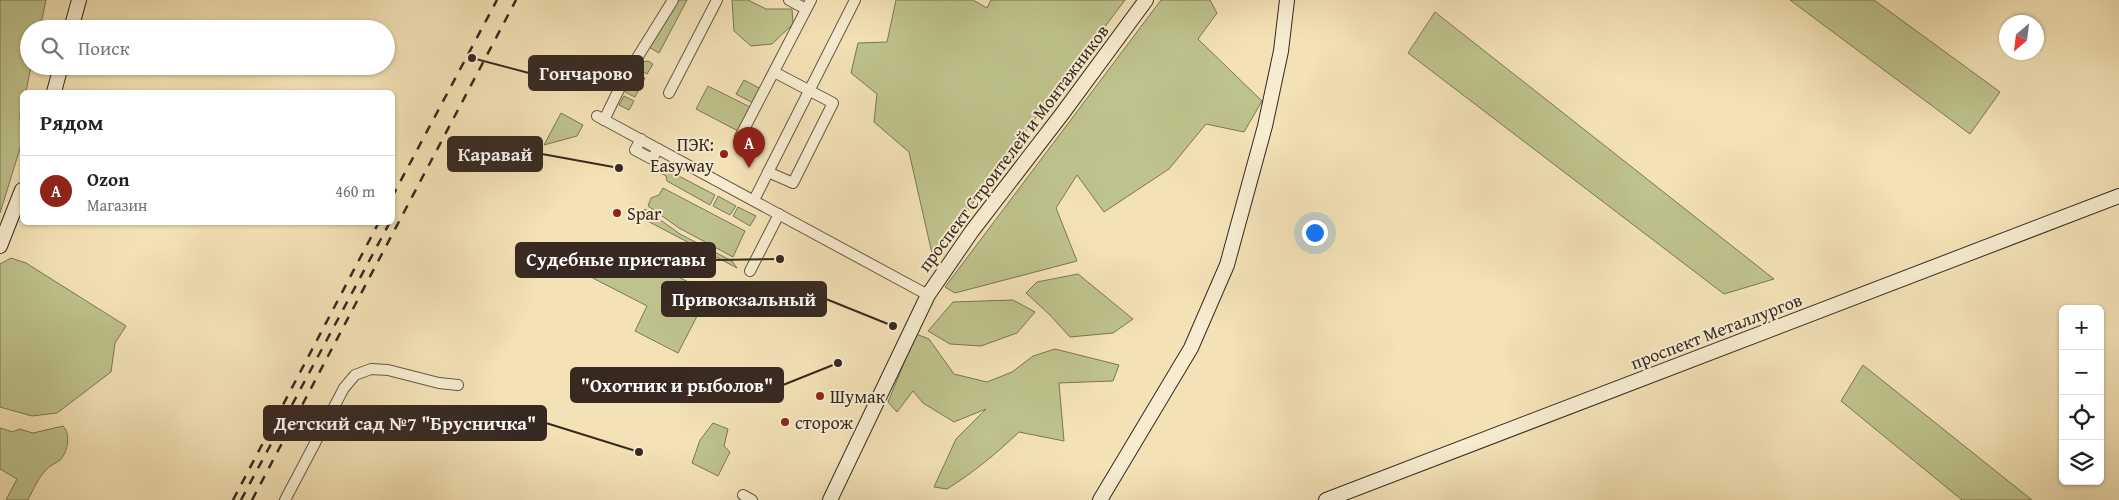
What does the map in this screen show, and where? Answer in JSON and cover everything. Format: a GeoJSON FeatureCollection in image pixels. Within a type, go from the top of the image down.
{"type":"FeatureCollection","features":[{"type":"Feature","properties":{"kind":"street"},"geometry":{"type":"LineString","coordinates":[[73,20],[79,0]]}},
{"type":"Feature","properties":{"kind":"street","name":"проспект Строителей и Монтажников"},"geometry":{"type":"LineString","coordinates":[[673,0],[601,118],[928,295]]}},
{"type":"Feature","properties":{"kind":"street"},"geometry":{"type":"LineString","coordinates":[[669,94],[717,0]]}},
{"type":"Feature","properties":{"kind":"street"},"geometry":{"type":"LineString","coordinates":[[740,137],[808,4],[789,0]]}},
{"type":"Feature","properties":{"kind":"street"},"geometry":{"type":"LineString","coordinates":[[754,200],[855,0]]}},
{"type":"Feature","properties":{"kind":"street","name":"проспект Строителей и Монтажников"},"geometry":{"type":"LineString","coordinates":[[830,500],[928,295],[972,231],[1146,0]]}},
{"type":"Feature","properties":{"kind":"street"},"geometry":{"type":"LineString","coordinates":[[1100,500],[1191,348],[1227,265],[1265,126],[1281,50],[1287,0]]}},
{"type":"Feature","properties":{"kind":"street"},"geometry":{"type":"LineString","coordinates":[[768,172],[793,183],[833,103],[774,72]]}},
{"type":"Feature","properties":{"kind":"street"},"geometry":{"type":"LineString","coordinates":[[55,90],[59,75]]}},
{"type":"Feature","properties":{"kind":"street"},"geometry":{"type":"LineString","coordinates":[[0,246],[20,195]]}},
{"type":"Feature","properties":{"kind":"street","name":"проспект Металлургов"},"geometry":{"type":"LineString","coordinates":[[1326,500],[2119,196]]}},
{"type":"Feature","properties":{"kind":"street"},"geometry":{"type":"LineString","coordinates":[[750,271],[779,214]]}},
{"type":"Feature","properties":{"kind":"street"},"geometry":{"type":"LineString","coordinates":[[286,500],[344,388],[355,375],[372,368],[388,370],[439,383],[458,385]]}},
{"type":"Feature","properties":{"kind":"green space"},"geometry":{"type":"Polygon","coordinates":[[[0,0],[46,0],[42,20],[20,20],[20,75],[29,75],[26,90],[20,90],[20,148],[0,213],[0,0]]]}},
{"type":"Feature","properties":{"kind":"green space"},"geometry":{"type":"Polygon","coordinates":[[[679,0],[687,0],[659,53],[649,47],[679,0]]]}},
{"type":"Feature","properties":{"kind":"green space"},"geometry":{"type":"Polygon","coordinates":[[[732,0],[748,0],[766,9],[792,9],[793,24],[772,44],[751,46],[734,31],[732,0]]]}},
{"type":"Feature","properties":{"kind":"green space"},"geometry":{"type":"Polygon","coordinates":[[[896,0],[973,0],[987,8],[991,0],[1125,0],[1010,152],[933,258],[909,152],[874,122],[877,94],[851,73],[858,43],[887,42],[896,0]]]}},
{"type":"Feature","properties":{"kind":"green space"},"geometry":{"type":"Polygon","coordinates":[[[1161,0],[1210,0],[1217,13],[1198,39],[1262,101],[1244,132],[1206,124],[1169,169],[1104,212],[1077,175],[1056,208],[1077,261],[955,293],[945,287],[1161,0]]]}},
{"type":"Feature","properties":{"kind":"green space"},"geometry":{"type":"Polygon","coordinates":[[[1790,0],[1874,0],[2000,92],[1970,134],[1790,0]]]}},
{"type":"Feature","properties":{"kind":"green space"},"geometry":{"type":"Polygon","coordinates":[[[1435,12],[1774,279],[1724,294],[1408,53],[1435,12]]]}},
{"type":"Feature","properties":{"kind":"green space"},"geometry":{"type":"Polygon","coordinates":[[[648,61],[653,64],[647,74],[638,69],[641,62],[648,61]]]}},
{"type":"Feature","properties":{"kind":"green space"},"geometry":{"type":"Polygon","coordinates":[[[635,73],[645,78],[635,97],[625,92],[635,73]]]}},
{"type":"Feature","properties":{"kind":"green space"},"geometry":{"type":"Polygon","coordinates":[[[744,80],[761,89],[753,103],[736,94],[744,80]]]}},
{"type":"Feature","properties":{"kind":"green space"},"geometry":{"type":"Polygon","coordinates":[[[708,86],[750,107],[738,131],[696,109],[708,86]]]}},
{"type":"Feature","properties":{"kind":"green space"},"geometry":{"type":"Polygon","coordinates":[[[624,96],[634,101],[629,110],[619,105],[624,96]]]}},
{"type":"Feature","properties":{"kind":"green space"},"geometry":{"type":"Polygon","coordinates":[[[561,113],[583,125],[577,136],[544,145],[561,113]]]}},
{"type":"Feature","properties":{"kind":"green space"},"geometry":{"type":"Polygon","coordinates":[[[658,165],[715,195],[710,205],[667,181],[666,176],[655,170],[658,165]]]}},
{"type":"Feature","properties":{"kind":"green space"},"geometry":{"type":"Polygon","coordinates":[[[663,188],[745,231],[733,257],[679,228],[648,206],[651,198],[659,195],[663,188]]]}},
{"type":"Feature","properties":{"kind":"green space"},"geometry":{"type":"Polygon","coordinates":[[[718,196],[736,206],[730,215],[713,206],[718,196]]]}},
{"type":"Feature","properties":{"kind":"green space"},"geometry":{"type":"Polygon","coordinates":[[[738,207],[756,216],[750,226],[733,216],[738,207]]]}},
{"type":"Feature","properties":{"kind":"green space"},"geometry":{"type":"Polygon","coordinates":[[[645,209],[680,234],[732,261],[737,268],[638,216],[645,209]]]}},
{"type":"Feature","properties":{"kind":"green space"},"geometry":{"type":"Polygon","coordinates":[[[614,252],[637,264],[641,257],[709,293],[678,353],[635,331],[647,306],[585,274],[593,257],[608,265],[614,252]]]}},
{"type":"Feature","properties":{"kind":"green space"},"geometry":{"type":"Polygon","coordinates":[[[11,258],[26,263],[126,326],[115,343],[111,372],[57,413],[32,416],[0,407],[0,264],[11,258]]]}},
{"type":"Feature","properties":{"kind":"green space"},"geometry":{"type":"Polygon","coordinates":[[[1078,274],[1133,319],[1113,333],[1070,337],[1026,293],[1037,282],[1078,274]]]}},
{"type":"Feature","properties":{"kind":"green space"},"geometry":{"type":"Polygon","coordinates":[[[1013,300],[1035,312],[1017,333],[981,346],[950,344],[928,331],[953,302],[1013,300]]]}},
{"type":"Feature","properties":{"kind":"green space"},"geometry":{"type":"Polygon","coordinates":[[[916,334],[929,339],[954,374],[987,382],[1012,372],[1033,356],[1055,349],[1119,365],[1113,381],[1059,383],[1064,441],[1019,432],[1002,448],[947,489],[934,487],[956,439],[986,409],[954,422],[923,403],[913,391],[897,412],[888,402],[916,334]]]}},
{"type":"Feature","properties":{"kind":"green space"},"geometry":{"type":"Polygon","coordinates":[[[1863,365],[2032,500],[1962,500],[1841,401],[1863,365]]]}},
{"type":"Feature","properties":{"kind":"green space"},"geometry":{"type":"Polygon","coordinates":[[[713,423],[728,429],[724,446],[730,452],[718,476],[692,463],[700,440],[713,423]]]}},
{"type":"Feature","properties":{"kind":"green space"},"geometry":{"type":"Polygon","coordinates":[[[63,426],[68,438],[67,448],[63,457],[44,472],[28,500],[6,500],[17,479],[0,469],[0,428],[13,432],[19,429],[33,433],[63,426]]]}},
{"type":"Feature","properties":{"kind":"railway"},"geometry":{"type":"LineString","coordinates":[[395,191],[497,0]]}},
{"type":"Feature","properties":{"kind":"railway"},"geometry":{"type":"LineString","coordinates":[[252,500],[516,0]]}},
{"type":"Feature","properties":{"kind":"railway"},"geometry":{"type":"LineString","coordinates":[[233,500],[377,225]]}},
{"type":"Feature","properties":{"kind":"railway"},"geometry":{"type":"LineString","coordinates":[[241,500],[388,225]]}},
{"type":"Feature","properties":{"kind":"place","name":"Гончарово"},"geometry":{"type":"Point","coordinates":[472,58]}},
{"type":"Feature","properties":{"kind":"place","name":"ПЭК: Easyway"},"geometry":{"type":"Point","coordinates":[724,154]}},
{"type":"Feature","properties":{"kind":"place","name":"Каравай"},"geometry":{"type":"Point","coordinates":[619,168]}},
{"type":"Feature","properties":{"kind":"place","name":"Ozon"},"geometry":{"type":"Point","coordinates":[749,168]}},
{"type":"Feature","properties":{"kind":"place","name":"Spar"},"geometry":{"type":"Point","coordinates":[617,213]}},
{"type":"Feature","properties":{"kind":"place","name":"Судебные приставы"},"geometry":{"type":"Point","coordinates":[780,259]}},
{"type":"Feature","properties":{"kind":"place","name":"Привокзальный"},"geometry":{"type":"Point","coordinates":[893,326]}},
{"type":"Feature","properties":{"kind":"place","name":"\"Охотник и рыболов\""},"geometry":{"type":"Point","coordinates":[838,363]}},
{"type":"Feature","properties":{"kind":"place","name":"Шумак"},"geometry":{"type":"Point","coordinates":[820,396]}},
{"type":"Feature","properties":{"kind":"place","name":"сторож"},"geometry":{"type":"Point","coordinates":[785,422]}},
{"type":"Feature","properties":{"kind":"place","name":"Детский сад №7 \"Брусничка\""},"geometry":{"type":"Point","coordinates":[639,452]}}]}
